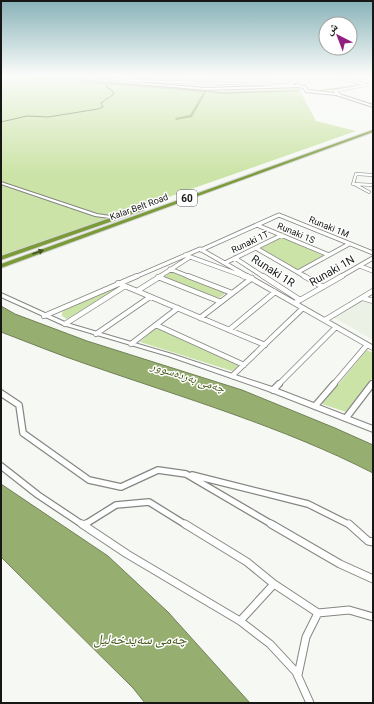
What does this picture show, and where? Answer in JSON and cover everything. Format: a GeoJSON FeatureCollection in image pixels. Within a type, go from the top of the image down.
{"type":"FeatureCollection","features":[{"type":"Feature","properties":{"kind":"highway","name":"Kalar Belt Road"},"geometry":{"type":"LineString","coordinates":[[1,258],[373,127]]}},
{"type":"Feature","properties":{"kind":"highway","name":"Kalar Belt Road"},"geometry":{"type":"LineString","coordinates":[[1,266],[373,131]]}},
{"type":"Feature","properties":{"kind":"highway"},"geometry":{"type":"LineString","coordinates":[[255,169],[262,171]]}},
{"type":"Feature","properties":{"kind":"street"},"geometry":{"type":"LineString","coordinates":[[353,184],[356,174],[373,175]]}},
{"type":"Feature","properties":{"kind":"street"},"geometry":{"type":"LineString","coordinates":[[1,183],[96,215],[117,218]]}},
{"type":"Feature","properties":{"kind":"street"},"geometry":{"type":"LineString","coordinates":[[353,184],[373,185]]}},
{"type":"Feature","properties":{"kind":"street"},"geometry":{"type":"LineString","coordinates":[[353,184],[369,192]]}},
{"type":"Feature","properties":{"kind":"street"},"geometry":{"type":"LineString","coordinates":[[96,215],[98,221],[96,225]]}},
{"type":"Feature","properties":{"kind":"street","name":"Runaki 1S"},"geometry":{"type":"LineString","coordinates":[[44,316],[196,250],[201,250],[279,215]]}},
{"type":"Feature","properties":{"kind":"street","name":"Runaki 1M"},"geometry":{"type":"LineString","coordinates":[[279,215],[373,253]]}},
{"type":"Feature","properties":{"kind":"street","name":"Runaki 1S"},"geometry":{"type":"LineString","coordinates":[[257,224],[328,255]]}},
{"type":"Feature","properties":{"kind":"street","name":"Runaki 1T"},"geometry":{"type":"LineString","coordinates":[[225,263],[282,235]]}},
{"type":"Feature","properties":{"kind":"street"},"geometry":{"type":"LineString","coordinates":[[298,272],[350,244]]}},
{"type":"Feature","properties":{"kind":"street"},"geometry":{"type":"LineString","coordinates":[[256,248],[323,287]]}},
{"type":"Feature","properties":{"kind":"street"},"geometry":{"type":"LineString","coordinates":[[201,250],[373,348]]}},
{"type":"Feature","properties":{"kind":"street"},"geometry":{"type":"LineString","coordinates":[[185,255],[239,276],[252,278]]}},
{"type":"Feature","properties":{"kind":"street"},"geometry":{"type":"LineString","coordinates":[[137,291],[190,257]]}},
{"type":"Feature","properties":{"kind":"street","name":"Runaki 1R"},"geometry":{"type":"LineString","coordinates":[[235,258],[300,300]]}},
{"type":"Feature","properties":{"kind":"street","name":"Runaki 1N"},"geometry":{"type":"LineString","coordinates":[[295,303],[373,258]]}},
{"type":"Feature","properties":{"kind":"street"},"geometry":{"type":"LineString","coordinates":[[360,266],[373,271]]}},
{"type":"Feature","properties":{"kind":"street"},"geometry":{"type":"LineString","coordinates":[[170,269],[232,293]]}},
{"type":"Feature","properties":{"kind":"street"},"geometry":{"type":"LineString","coordinates":[[158,277],[221,302]]}},
{"type":"Feature","properties":{"kind":"street"},"geometry":{"type":"LineString","coordinates":[[200,318],[252,278]]}},
{"type":"Feature","properties":{"kind":"street"},"geometry":{"type":"LineString","coordinates":[[118,283],[265,345]]}},
{"type":"Feature","properties":{"kind":"street"},"geometry":{"type":"LineString","coordinates":[[65,324],[125,286]]}},
{"type":"Feature","properties":{"kind":"street"},"geometry":{"type":"LineString","coordinates":[[325,320],[373,291]]}},
{"type":"Feature","properties":{"kind":"street"},"geometry":{"type":"LineString","coordinates":[[229,330],[275,292]]}},
{"type":"Feature","properties":{"kind":"street"},"geometry":{"type":"LineString","coordinates":[[1,295],[44,316],[65,324],[232,376],[273,390],[373,429]]}},
{"type":"Feature","properties":{"kind":"street"},"geometry":{"type":"LineString","coordinates":[[96,334],[150,297]]}},
{"type":"Feature","properties":{"kind":"street"},"geometry":{"type":"LineString","coordinates":[[363,298],[373,301]]}},
{"type":"Feature","properties":{"kind":"street"},"geometry":{"type":"LineString","coordinates":[[131,344],[178,308]]}},
{"type":"Feature","properties":{"kind":"street"},"geometry":{"type":"LineString","coordinates":[[232,376],[303,308]]}},
{"type":"Feature","properties":{"kind":"street"},"geometry":{"type":"LineString","coordinates":[[156,325],[244,365]]}},
{"type":"Feature","properties":{"kind":"street"},"geometry":{"type":"LineString","coordinates":[[273,390],[336,327]]}},
{"type":"Feature","properties":{"kind":"street"},"geometry":{"type":"LineString","coordinates":[[315,406],[367,345]]}},
{"type":"Feature","properties":{"kind":"street"},"geometry":{"type":"LineString","coordinates":[[346,418],[373,383]]}},
{"type":"Feature","properties":{"kind":"street"},"geometry":{"type":"LineString","coordinates":[[1,394],[19,405],[23,433],[89,480],[121,488],[158,470],[186,474],[308,504],[348,523],[368,541],[373,542]]}},
{"type":"Feature","properties":{"kind":"street"},"geometry":{"type":"LineString","coordinates":[[1,466],[38,495],[127,554],[240,621],[270,644],[298,675],[310,703]]}},
{"type":"Feature","properties":{"kind":"street"},"geometry":{"type":"LineString","coordinates":[[186,474],[340,564],[373,579]]}},
{"type":"Feature","properties":{"kind":"street"},"geometry":{"type":"LineString","coordinates":[[84,525],[116,505],[149,502],[247,562],[274,584],[318,613],[349,610],[373,617]]}},
{"type":"Feature","properties":{"kind":"street"},"geometry":{"type":"LineString","coordinates":[[240,621],[274,584]]}},
{"type":"Feature","properties":{"kind":"street"},"geometry":{"type":"LineString","coordinates":[[298,675],[306,637],[318,613]]}},
{"type":"Feature","properties":{"kind":"shaded area"},"geometry":{"type":"Polygon","coordinates":[[[1,109],[310,109],[316,121],[356,131],[1,256],[1,109]]]}},
{"type":"Feature","properties":{"kind":"shaded area"},"geometry":{"type":"Polygon","coordinates":[[[283,237],[324,256],[298,270],[261,248],[283,237]]]}},
{"type":"Feature","properties":{"kind":"shaded area"},"geometry":{"type":"Polygon","coordinates":[[[171,272],[226,293],[219,298],[163,277],[171,272]]]}},
{"type":"Feature","properties":{"kind":"shaded area"},"geometry":{"type":"Polygon","coordinates":[[[117,286],[119,287],[67,319],[62,316],[65,309],[117,286]]]}},
{"type":"Feature","properties":{"kind":"shaded area"},"geometry":{"type":"Polygon","coordinates":[[[364,300],[373,303],[373,340],[335,318],[364,300]]]}},
{"type":"Feature","properties":{"kind":"shaded area"},"geometry":{"type":"Polygon","coordinates":[[[156,328],[239,365],[232,371],[140,342],[156,328]]]}},
{"type":"Feature","properties":{"kind":"shaded area"},"geometry":{"type":"Polygon","coordinates":[[[367,350],[373,353],[373,377],[346,412],[322,404],[367,350]]]}},
{"type":"Feature","properties":{"kind":"water","name":"چەمی بەردەسوور"},"geometry":{"type":"Polygon","coordinates":[[[1,306],[15,314],[87,341],[242,390],[373,445],[373,473],[304,441],[269,427],[78,361],[1,332],[1,306]]]}},
{"type":"Feature","properties":{"kind":"water","name":"چەمی سەیدخەلیل"},"geometry":{"type":"Polygon","coordinates":[[[1,484],[108,556],[168,612],[250,703],[145,703],[133,688],[1,557],[1,484]]]}},
{"type":"Feature","properties":{"kind":"waterway"},"geometry":{"type":"LineString","coordinates":[[1,122],[27,116],[48,117],[98,109]]}},
{"type":"Feature","properties":{"kind":"waterway"},"geometry":{"type":"LineString","coordinates":[[176,119],[191,116],[195,109]]}}]}
